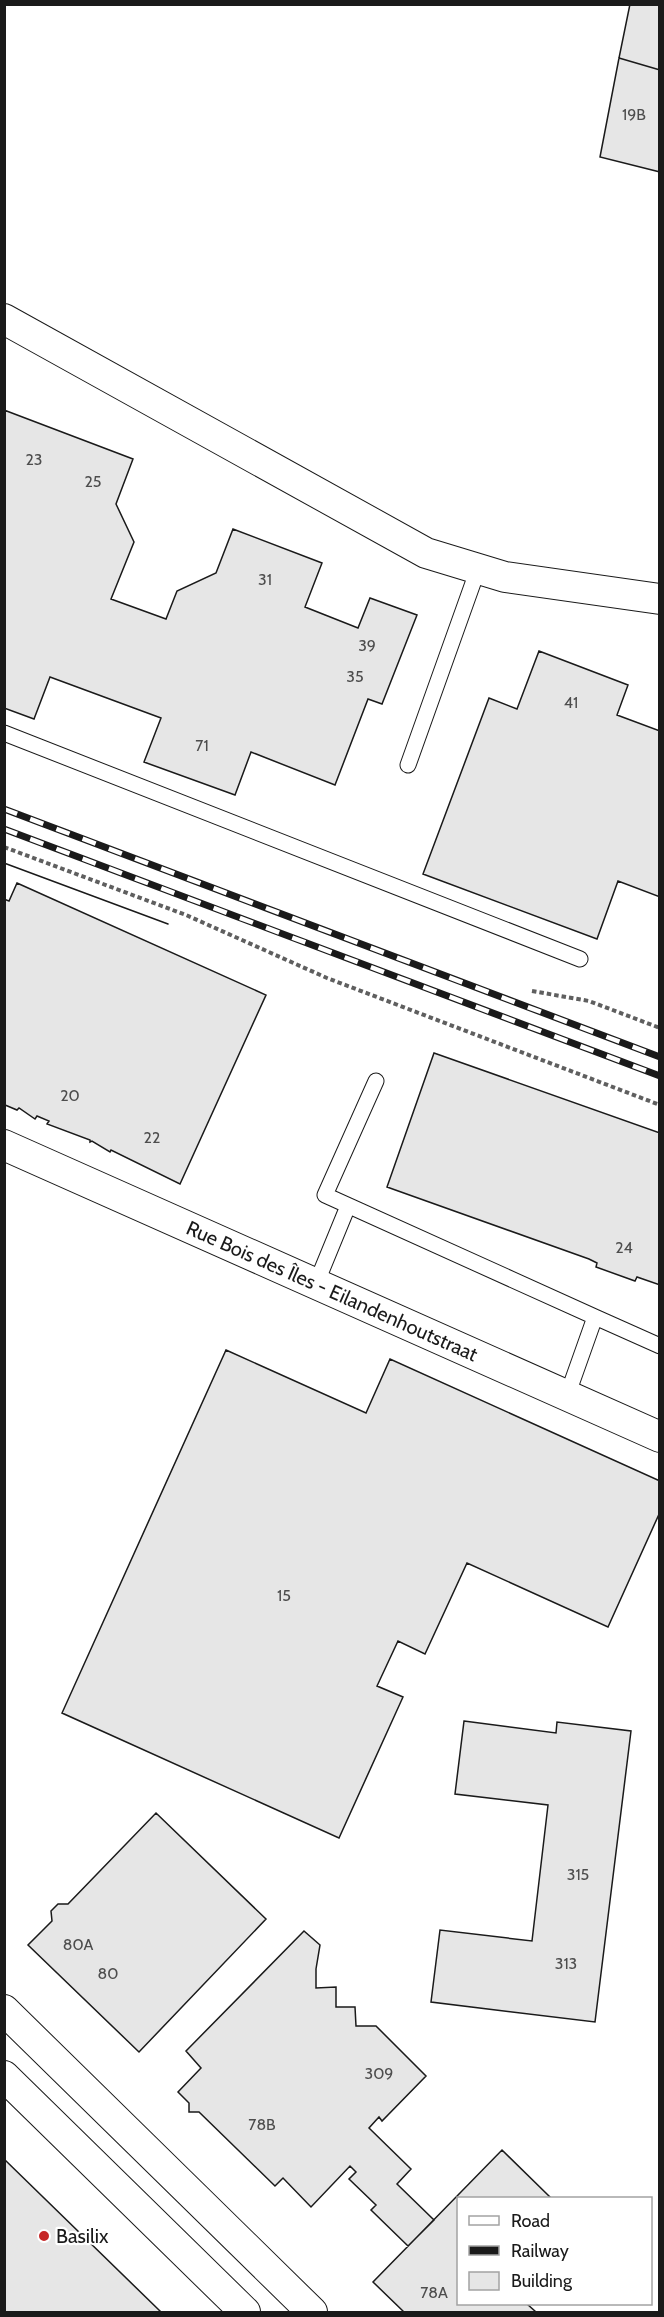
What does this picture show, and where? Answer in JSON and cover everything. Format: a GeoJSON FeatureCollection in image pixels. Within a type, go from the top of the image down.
{"type":"FeatureCollection","features":[{"type":"Feature","properties":{"kind":"street"},"geometry":{"type":"LineString","coordinates":[[4,319],[426,553],[505,577],[660,599]]}},
{"type":"Feature","properties":{"kind":"street","name":"Rue Bois des Îles - Eilandenhoutstraat"},"geometry":{"type":"LineString","coordinates":[[4,1145],[660,1437]]}},
{"type":"Feature","properties":{"kind":"street"},"geometry":{"type":"LineString","coordinates":[[4,2010],[312,2313]]}},
{"type":"Feature","properties":{"kind":"street"},"geometry":{"type":"LineString","coordinates":[[4,2076],[245,2313]]}},
{"type":"Feature","properties":{"kind":"lane"},"geometry":{"type":"LineString","coordinates":[[408,765],[478,569]]}},
{"type":"Feature","properties":{"kind":"lane"},"geometry":{"type":"LineString","coordinates":[[4,733],[580,959]]}},
{"type":"Feature","properties":{"kind":"lane"},"geometry":{"type":"LineString","coordinates":[[376,1081],[325,1195],[660,1346]]}},
{"type":"Feature","properties":{"kind":"lane"},"geometry":{"type":"LineString","coordinates":[[316,1284],[348,1206]]}},
{"type":"Feature","properties":{"kind":"lane"},"geometry":{"type":"LineString","coordinates":[[567,1396],[596,1317]]}},
{"type":"Feature","properties":{"kind":"path"},"geometry":{"type":"LineString","coordinates":[[4,847],[186,915],[327,978],[660,1106]]}},
{"type":"Feature","properties":{"kind":"path"},"geometry":{"type":"LineString","coordinates":[[532,991],[589,1001],[660,1028]]}},
{"type":"Feature","properties":{"kind":"building"},"geometry":{"type":"Polygon","coordinates":[[[630,4],[660,4],[660,70],[619,58],[630,4]]]}},
{"type":"Feature","properties":{"kind":"building"},"geometry":{"type":"Polygon","coordinates":[[[619,58],[660,70],[660,172],[600,157],[619,58]]]}},
{"type":"Feature","properties":{"kind":"building"},"geometry":{"type":"Polygon","coordinates":[[[4,410],[133,459],[116,504],[134,542],[111,599],[166,619],[177,591],[216,573],[233,529],[322,563],[305,607],[358,628],[370,598],[417,615],[382,704],[368,699],[335,785],[251,752],[235,795],[144,762],[161,718],[50,677],[34,719],[4,708],[4,410]]]}},
{"type":"Feature","properties":{"kind":"building"},"geometry":{"type":"Polygon","coordinates":[[[539,651],[628,685],[617,715],[660,731],[660,897],[618,881],[597,939],[423,874],[489,698],[517,709],[539,651]]]}},
{"type":"Feature","properties":{"kind":"building"},"geometry":{"type":"Polygon","coordinates":[[[17,883],[266,995],[180,1184],[111,1150],[110,1152],[90,1140],[47,1124],[49,1121],[37,1116],[35,1119],[19,1108],[17,1110],[5,1105],[4,899],[9,901],[17,883]]]}},
{"type":"Feature","properties":{"kind":"building"},"geometry":{"type":"Polygon","coordinates":[[[434,1053],[660,1133],[660,1285],[637,1277],[635,1281],[596,1267],[597,1263],[589,1259],[387,1187],[434,1053]]]}},
{"type":"Feature","properties":{"kind":"building"},"geometry":{"type":"Polygon","coordinates":[[[226,1350],[366,1413],[390,1359],[660,1481],[660,1512],[608,1627],[467,1563],[425,1654],[398,1641],[377,1686],[403,1697],[339,1838],[62,1713],[226,1350]]]}},
{"type":"Feature","properties":{"kind":"building"},"geometry":{"type":"Polygon","coordinates":[[[464,1721],[556,1733],[557,1722],[631,1731],[595,2022],[431,2002],[440,1930],[532,1941],[548,1805],[455,1794],[464,1721]]]}},
{"type":"Feature","properties":{"kind":"building"},"geometry":{"type":"Polygon","coordinates":[[[156,1813],[266,1919],[139,2052],[28,1945],[52,1921],[51,1911],[58,1904],[68,1904],[156,1813]]]}},
{"type":"Feature","properties":{"kind":"building"},"geometry":{"type":"Polygon","coordinates":[[[304,1931],[320,1945],[316,1988],[336,1987],[336,2007],[355,2007],[356,2026],[376,2026],[426,2076],[382,2121],[379,2117],[369,2128],[411,2169],[397,2184],[434,2220],[408,2246],[371,2210],[376,2205],[349,2179],[356,2172],[350,2166],[311,2207],[283,2178],[275,2186],[199,2112],[189,2112],[189,2103],[178,2092],[201,2068],[186,2051],[304,1931]]]}},
{"type":"Feature","properties":{"kind":"building"},"geometry":{"type":"Polygon","coordinates":[[[502,2150],[550,2197],[457,2197],[457,2305],[528,2305],[536,2312],[404,2312],[373,2282],[502,2150]]]}},
{"type":"Feature","properties":{"kind":"building","name":"Basilix"},"geometry":{"type":"Polygon","coordinates":[[[4,2159],[161,2312],[4,2312],[4,2159]]]}},
{"type":"Feature","properties":{"kind":"tram line"},"geometry":{"type":"LineString","coordinates":[[4,863],[168,924]]}},
{"type":"Feature","properties":{"kind":"railway"},"geometry":{"type":"LineString","coordinates":[[4,809],[660,1057]]}},
{"type":"Feature","properties":{"kind":"railway"},"geometry":{"type":"LineString","coordinates":[[4,829],[660,1076]]}},
{"type":"Feature","properties":{"kind":"place","name":"Basilix"},"geometry":{"type":"Point","coordinates":[44,2236]}}]}
